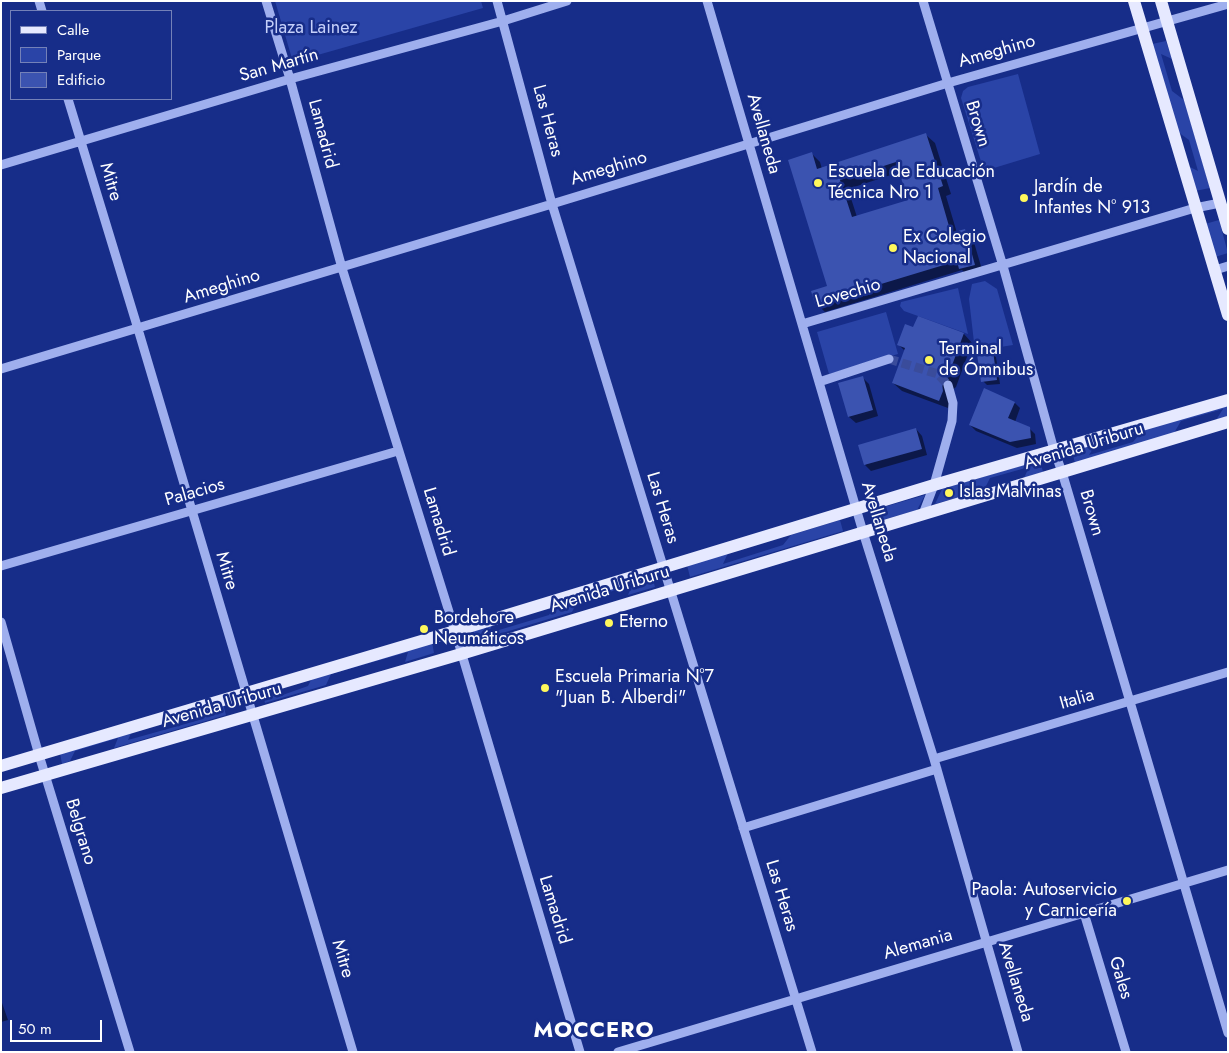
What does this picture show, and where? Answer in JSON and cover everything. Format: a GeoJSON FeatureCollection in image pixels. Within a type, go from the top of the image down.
{"type":"FeatureCollection","features":[{"type":"Feature","properties":{"kind":"main road"},"geometry":{"type":"LineString","coordinates":[[1134,1],[1228,315]]}},
{"type":"Feature","properties":{"kind":"main road"},"geometry":{"type":"LineString","coordinates":[[1161,1],[1228,229]]}},
{"type":"Feature","properties":{"kind":"main road","name":"Avenida Uriburu"},"geometry":{"type":"LineString","coordinates":[[1,766],[455,631],[934,484],[1228,400]]}},
{"type":"Feature","properties":{"kind":"main road","name":"Avenida Uriburu"},"geometry":{"type":"LineString","coordinates":[[1,788],[461,654],[1228,422]]}},
{"type":"Feature","properties":{"kind":"street","name":"Lamadrid"},"geometry":{"type":"LineString","coordinates":[[266,1],[290,79],[342,268],[455,631],[580,1052]]}},
{"type":"Feature","properties":{"kind":"street","name":"Las Heras"},"geometry":{"type":"LineString","coordinates":[[497,1],[552,204],[812,1052]]}},
{"type":"Feature","properties":{"kind":"street","name":"San Martín"},"geometry":{"type":"LineString","coordinates":[[1,165],[290,79],[503,21],[567,1]]}},
{"type":"Feature","properties":{"kind":"street","name":"Avellaneda"},"geometry":{"type":"LineString","coordinates":[[707,1],[856,508],[937,769],[1018,1052]]}},
{"type":"Feature","properties":{"kind":"street","name":"Brown"},"geometry":{"type":"LineString","coordinates":[[923,1],[1003,266],[1054,450],[1228,1033]]}},
{"type":"Feature","properties":{"kind":"street","name":"Ameghino"},"geometry":{"type":"LineString","coordinates":[[1,369],[342,268],[948,83],[1228,4]]}},
{"type":"Feature","properties":{"kind":"street","name":"Mitre"},"geometry":{"type":"LineString","coordinates":[[68,100],[353,1052]]}},
{"type":"Feature","properties":{"kind":"street","name":"Lovechio"},"geometry":{"type":"LineString","coordinates":[[802,324],[1220,202]]}},
{"type":"Feature","properties":{"kind":"street"},"geometry":{"type":"LineString","coordinates":[[1215,270],[1228,266]]}},
{"type":"Feature","properties":{"kind":"street"},"geometry":{"type":"LineString","coordinates":[[819,382],[890,359]]}},
{"type":"Feature","properties":{"kind":"street"},"geometry":{"type":"LineString","coordinates":[[923,514],[952,422],[953,402],[948,385]]}},
{"type":"Feature","properties":{"kind":"street","name":"Palacios"},"geometry":{"type":"LineString","coordinates":[[1,566],[398,450]]}},
{"type":"Feature","properties":{"kind":"street","name":"Belgrano"},"geometry":{"type":"LineString","coordinates":[[1,622],[39,755],[130,1052]]}},
{"type":"Feature","properties":{"kind":"street","name":"Italia"},"geometry":{"type":"LineString","coordinates":[[934,759],[1228,672]]}},
{"type":"Feature","properties":{"kind":"street"},"geometry":{"type":"LineString","coordinates":[[743,828],[937,769]]}},
{"type":"Feature","properties":{"kind":"street","name":"Alemania"},"geometry":{"type":"LineString","coordinates":[[618,1052],[1228,870]]}},
{"type":"Feature","properties":{"kind":"street","name":"Gales"},"geometry":{"type":"LineString","coordinates":[[1084,914],[1126,1052]]}},
{"type":"Feature","properties":{"kind":"green space","name":"Plaza Lainez"},"geometry":{"type":"Polygon","coordinates":[[[275,1],[481,1],[483,8],[293,62],[275,1]]]}},
{"type":"Feature","properties":{"kind":"green space"},"geometry":{"type":"Polygon","coordinates":[[[1166,41],[1172,59],[1161,54],[1172,91],[1184,100],[1210,188],[1195,191],[1188,166],[1198,171],[1189,140],[1178,132],[1152,44],[1166,41]]]}},
{"type":"Feature","properties":{"kind":"green space"},"geometry":{"type":"Polygon","coordinates":[[[1018,74],[1040,154],[984,171],[961,98],[963,91],[968,87],[1018,74]]]}},
{"type":"Feature","properties":{"kind":"green space"},"geometry":{"type":"Polygon","coordinates":[[[1219,220],[1228,253],[1215,257],[1205,224],[1219,220]]]}},
{"type":"Feature","properties":{"kind":"green space"},"geometry":{"type":"Polygon","coordinates":[[[985,281],[997,289],[1013,345],[975,351],[969,299],[972,284],[985,281]]]}},
{"type":"Feature","properties":{"kind":"green space"},"geometry":{"type":"Polygon","coordinates":[[[958,288],[968,334],[904,311],[900,306],[901,302],[958,288]]]}},
{"type":"Feature","properties":{"kind":"green space"},"geometry":{"type":"Polygon","coordinates":[[[886,312],[898,354],[829,374],[817,332],[886,312]]]}},
{"type":"Feature","properties":{"kind":"green space"},"geometry":{"type":"Polygon","coordinates":[[[1228,404],[1228,417],[1216,420],[1223,409],[1181,421],[1174,433],[1075,463],[1072,451],[1096,444],[1089,455],[1133,442],[1143,430],[1228,404]]]}},
{"type":"Feature","properties":{"kind":"green space"},"geometry":{"type":"Polygon","coordinates":[[[1040,460],[1043,472],[1024,478],[1029,467],[990,478],[984,490],[935,504],[942,489],[1040,460]]]}},
{"type":"Feature","properties":{"kind":"green space"},"geometry":{"type":"Polygon","coordinates":[[[925,495],[917,510],[879,521],[877,509],[925,495]]]}},
{"type":"Feature","properties":{"kind":"green space"},"geometry":{"type":"Polygon","coordinates":[[[840,520],[843,531],[690,577],[687,565],[728,553],[723,564],[783,545],[791,535],[840,520]]]}},
{"type":"Feature","properties":{"kind":"green space"},"geometry":{"type":"Polygon","coordinates":[[[652,576],[655,587],[628,595],[632,585],[577,602],[572,612],[476,641],[473,629],[492,624],[489,633],[549,615],[555,605],[652,576]]]}},
{"type":"Feature","properties":{"kind":"green space"},"geometry":{"type":"Polygon","coordinates":[[[432,642],[434,653],[405,662],[408,652],[331,674],[326,685],[265,703],[262,692],[281,687],[277,697],[308,686],[312,678],[432,642]]]}},
{"type":"Feature","properties":{"kind":"green space"},"geometry":{"type":"Polygon","coordinates":[[[223,704],[226,715],[114,748],[118,738],[75,751],[70,761],[62,764],[60,753],[132,731],[128,740],[203,719],[208,709],[223,704]]]}},
{"type":"Feature","properties":{"kind":"building"},"geometry":{"type":"Polygon","coordinates":[[[926,133],[943,186],[938,188],[951,233],[965,229],[975,265],[959,269],[957,261],[815,304],[811,291],[827,286],[788,160],[812,152],[817,169],[926,133]],[[896,162],[840,180],[852,217],[908,200],[896,162]]]}},
{"type":"Feature","properties":{"kind":"building"},"geometry":{"type":"Polygon","coordinates":[[[918,316],[964,333],[947,379],[942,383],[943,391],[939,401],[892,383],[905,348],[897,345],[905,324],[913,327],[918,316]]]}},
{"type":"Feature","properties":{"kind":"building"},"geometry":{"type":"Polygon","coordinates":[[[993,351],[997,380],[981,382],[977,354],[993,351]]]}},
{"type":"Feature","properties":{"kind":"building"},"geometry":{"type":"Polygon","coordinates":[[[863,376],[873,410],[848,417],[838,383],[863,376]]]}},
{"type":"Feature","properties":{"kind":"building"},"geometry":{"type":"Polygon","coordinates":[[[984,388],[1015,402],[1008,418],[1030,427],[1031,438],[1010,442],[969,425],[984,388]]]}},
{"type":"Feature","properties":{"kind":"building"},"geometry":{"type":"Polygon","coordinates":[[[916,428],[922,449],[864,465],[858,445],[916,428]]]}},
{"type":"Feature","properties":{"kind":"tunnel"},"geometry":{"type":"LineString","coordinates":[[889,359],[938,374],[948,385]]}},
{"type":"Feature","properties":{"kind":"place","name":"Escuela de Educación Técnica Nro 1"},"geometry":{"type":"Point","coordinates":[818,183]}},
{"type":"Feature","properties":{"kind":"place","name":"Jardín de Infantes N° 913"},"geometry":{"type":"Point","coordinates":[1024,198]}},
{"type":"Feature","properties":{"kind":"place","name":"Ex Colegio Nacional"},"geometry":{"type":"Point","coordinates":[893,248]}},
{"type":"Feature","properties":{"kind":"place","name":"Terminal de Ómnibus"},"geometry":{"type":"Point","coordinates":[929,360]}},
{"type":"Feature","properties":{"kind":"place","name":"Islas Malvinas"},"geometry":{"type":"Point","coordinates":[949,493]}},
{"type":"Feature","properties":{"kind":"place","name":"Eterno"},"geometry":{"type":"Point","coordinates":[609,623]}},
{"type":"Feature","properties":{"kind":"place","name":"Bordehore Neumáticos"},"geometry":{"type":"Point","coordinates":[424,629]}},
{"type":"Feature","properties":{"kind":"place","name":"Escuela Primaria N°7 \"Juan B. Alberdi\""},"geometry":{"type":"Point","coordinates":[545,688]}},
{"type":"Feature","properties":{"kind":"place","name":"Paola: Autoservicio y Carnicería"},"geometry":{"type":"Point","coordinates":[1127,901]}},
{"type":"Feature","properties":{"kind":"district","name":"MOCCERO"},"geometry":{"type":"Point","coordinates":[594,1032]}}]}
